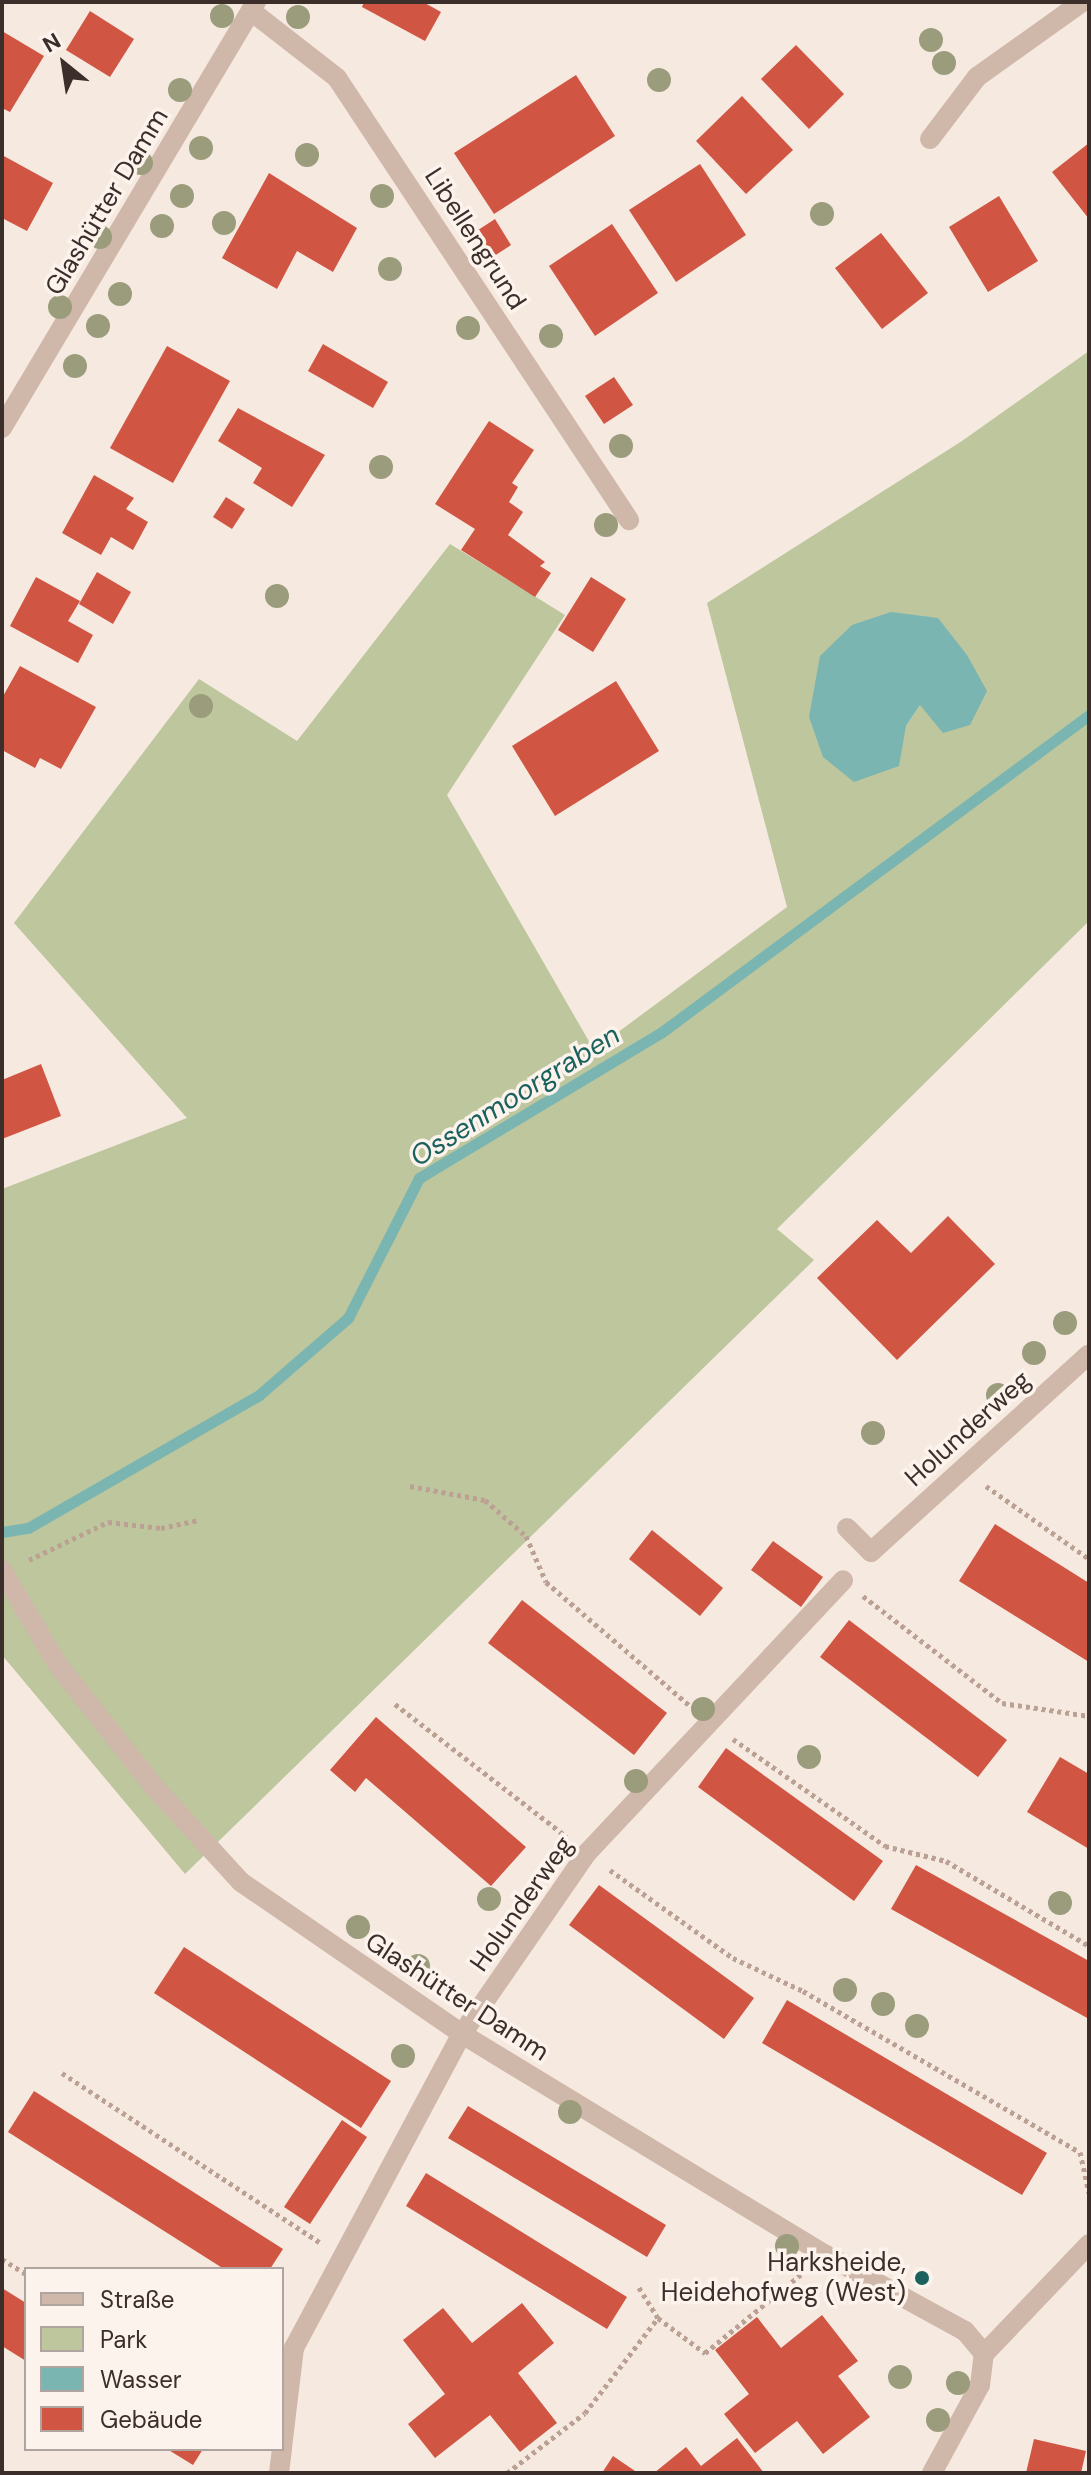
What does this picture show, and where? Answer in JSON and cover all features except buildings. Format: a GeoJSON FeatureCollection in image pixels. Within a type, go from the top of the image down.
{"type":"FeatureCollection","features":[{"type":"Feature","properties":{"kind":"street"},"geometry":{"type":"LineString","coordinates":[[930,139],[977,77],[1082,2]]}},
{"type":"Feature","properties":{"kind":"street","name":"Glashütter Damm"},"geometry":{"type":"LineString","coordinates":[[2,428],[254,6]]}},
{"type":"Feature","properties":{"kind":"street","name":"Libellengrund"},"geometry":{"type":"LineString","coordinates":[[254,6],[337,78],[629,520]]}},
{"type":"Feature","properties":{"kind":"street","name":"Holunderweg"},"geometry":{"type":"LineString","coordinates":[[847,1528],[871,1552],[1089,1354]]}},
{"type":"Feature","properties":{"kind":"street","name":"Glashütter Damm"},"geometry":{"type":"LineString","coordinates":[[3,1571],[58,1665],[156,1789],[241,1882],[462,2034],[826,2255],[965,2331],[984,2354]]}},
{"type":"Feature","properties":{"kind":"street","name":"Holunderweg"},"geometry":{"type":"LineString","coordinates":[[284,2431],[294,2348],[462,2034],[587,1853],[843,1580]]}},
{"type":"Feature","properties":{"kind":"street"},"geometry":{"type":"LineString","coordinates":[[932,2473],[980,2385],[984,2354],[1089,2244]]}},
{"type":"Feature","properties":{"kind":"street","name":"Holunderweg"},"geometry":{"type":"LineString","coordinates":[[279,2473],[282,2451]]}},
{"type":"Feature","properties":{"kind":"path"},"geometry":{"type":"LineString","coordinates":[[963,1469],[1089,1559]]}},
{"type":"Feature","properties":{"kind":"path"},"geometry":{"type":"LineString","coordinates":[[410,1486],[485,1500],[526,1536],[546,1582],[710,1722],[885,1846],[946,1861],[1089,1946]]}},
{"type":"Feature","properties":{"kind":"path"},"geometry":{"type":"LineString","coordinates":[[3,1571],[108,1522],[161,1528],[199,1520]]}},
{"type":"Feature","properties":{"kind":"path"},"geometry":{"type":"LineString","coordinates":[[843,1580],[1002,1703],[1089,1716]]}},
{"type":"Feature","properties":{"kind":"path"},"geometry":{"type":"LineString","coordinates":[[395,1704],[587,1853],[733,1958],[803,1991],[1080,2152],[1089,2193]]}},
{"type":"Feature","properties":{"kind":"path"},"geometry":{"type":"LineString","coordinates":[[62,2073],[341,2257]]}},
{"type":"Feature","properties":{"kind":"path"},"geometry":{"type":"LineString","coordinates":[[637,2285],[658,2318],[705,2353],[826,2255]]}},
{"type":"Feature","properties":{"kind":"path"},"geometry":{"type":"LineString","coordinates":[[2,2259],[24,2273]]}},
{"type":"Feature","properties":{"kind":"path"},"geometry":{"type":"LineString","coordinates":[[507,2473],[585,2413],[658,2318]]}},
{"type":"Feature","properties":{"kind":"green space"},"geometry":{"type":"Polygon","coordinates":[[[1089,351],[1089,921],[777,1229],[814,1260],[185,1874],[2,1655],[2,1189],[187,1118],[14,923],[199,679],[297,741],[450,544],[565,615],[447,795],[594,1050],[787,907],[707,603],[962,441],[1089,351]],[[938,619],[906,726],[920,705],[938,619]]]}},
{"type":"Feature","properties":{"kind":"water"},"geometry":{"type":"Polygon","coordinates":[[[891,612],[938,618],[967,655],[987,691],[970,725],[943,733],[920,705],[906,726],[899,766],[854,782],[823,757],[809,717],[820,656],[852,625],[891,612]]]}},
{"type":"Feature","properties":{"kind":"waterway","name":"Ossenmoorgraben"},"geometry":{"type":"LineString","coordinates":[[2,1532],[28,1528],[259,1395],[348,1318],[419,1178],[662,1032],[1089,715]]}},
{"type":"Feature","properties":{"kind":"place","name":"Harksheide, Heidehofweg (West)"},"geometry":{"type":"Point","coordinates":[922,2278]}}]}
